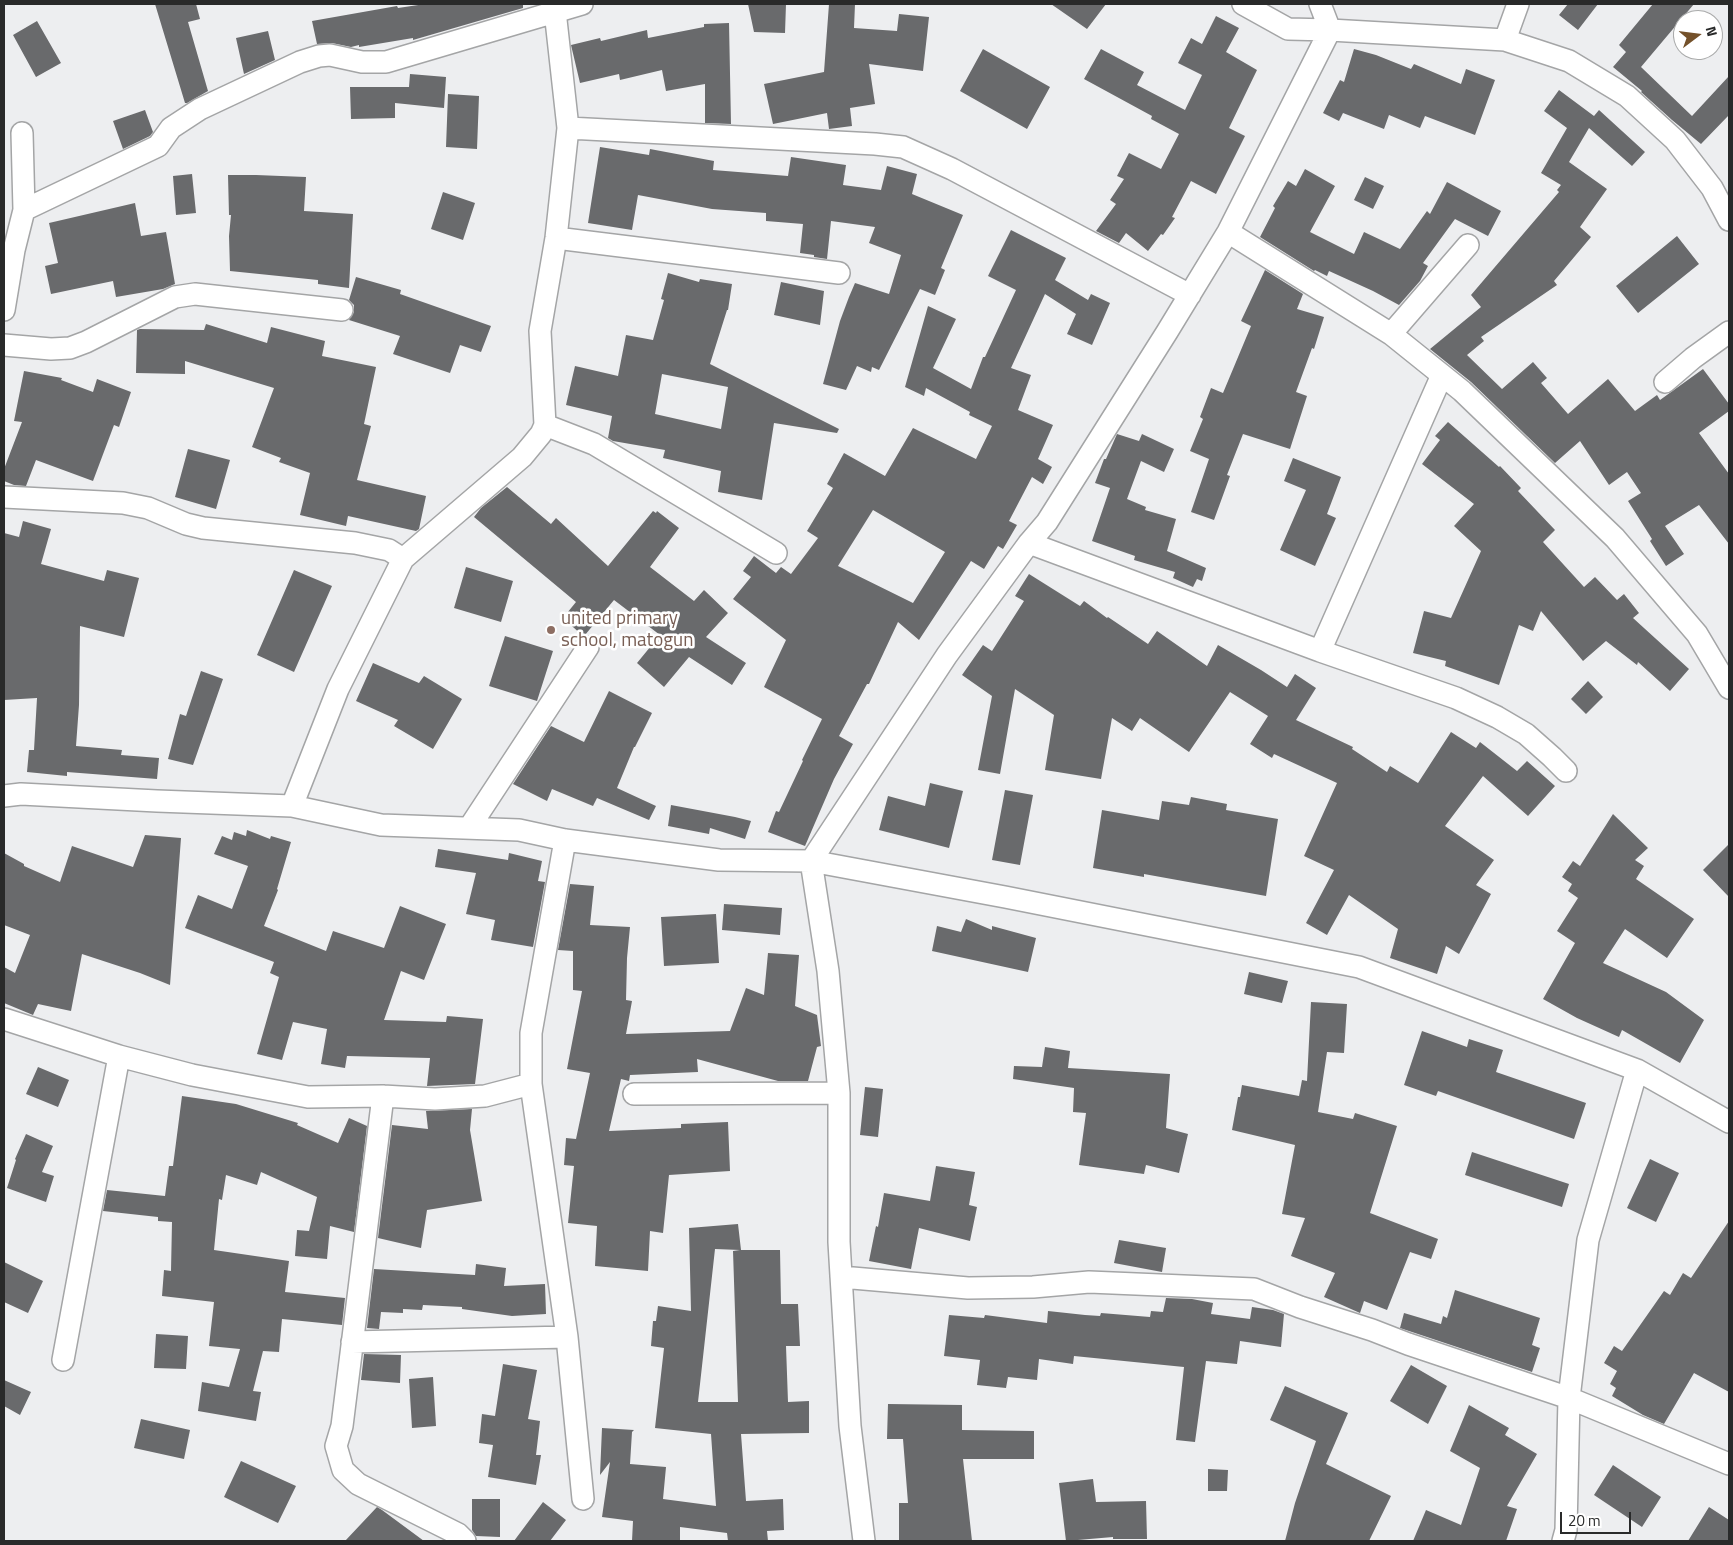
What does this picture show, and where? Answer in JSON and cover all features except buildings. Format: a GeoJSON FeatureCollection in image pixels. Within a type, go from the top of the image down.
{"type":"FeatureCollection","features":[{"type":"Feature","properties":{"kind":"street"},"geometry":{"type":"LineString","coordinates":[[24,210],[158,146],[171,128],[200,110],[300,62],[319,56],[330,56],[362,62],[386,62],[582,4]]}},
{"type":"Feature","properties":{"kind":"street"},"geometry":{"type":"LineString","coordinates":[[1243,4],[1288,29],[1505,40],[1569,61],[1627,96],[1675,140],[1712,188],[1729,220]]}},
{"type":"Feature","properties":{"kind":"street"},"geometry":{"type":"LineString","coordinates":[[864,1541],[850,1426],[839,1242],[839,1093],[828,971],[811,861],[947,656],[1047,522],[1228,232],[1330,30],[1320,4]]}},
{"type":"Feature","properties":{"kind":"street"},"geometry":{"type":"LineString","coordinates":[[1505,40],[1518,4]]}},
{"type":"Feature","properties":{"kind":"street"},"geometry":{"type":"LineString","coordinates":[[292,806],[338,689],[403,559],[522,457],[541,434],[544,425],[540,331],[556,238],[568,128],[555,11]]}},
{"type":"Feature","properties":{"kind":"street"},"geometry":{"type":"LineString","coordinates":[[568,128],[903,147],[952,169],[1190,295]]}},
{"type":"Feature","properties":{"kind":"street"},"geometry":{"type":"LineString","coordinates":[[4,310],[14,250],[24,210],[22,133]]}},
{"type":"Feature","properties":{"kind":"street"},"geometry":{"type":"LineString","coordinates":[[1228,232],[1392,334],[1462,392],[1615,538],[1696,634],[1729,688]]}},
{"type":"Feature","properties":{"kind":"street"},"geometry":{"type":"LineString","coordinates":[[556,238],[839,273]]}},
{"type":"Feature","properties":{"kind":"street"},"geometry":{"type":"LineString","coordinates":[[1392,334],[1468,245]]}},
{"type":"Feature","properties":{"kind":"street"},"geometry":{"type":"LineString","coordinates":[[4,345],[70,348],[86,342],[175,297],[195,294],[342,310]]}},
{"type":"Feature","properties":{"kind":"street"},"geometry":{"type":"LineString","coordinates":[[1665,382],[1693,358],[1729,332]]}},
{"type":"Feature","properties":{"kind":"street"},"geometry":{"type":"LineString","coordinates":[[1320,651],[1442,375]]}},
{"type":"Feature","properties":{"kind":"street"},"geometry":{"type":"LineString","coordinates":[[544,425],[594,444],[776,552]]}},
{"type":"Feature","properties":{"kind":"street"},"geometry":{"type":"LineString","coordinates":[[4,497],[123,503],[148,508],[186,524],[203,528],[355,543],[389,550],[403,559]]}},
{"type":"Feature","properties":{"kind":"street"},"geometry":{"type":"LineString","coordinates":[[1029,544],[1320,651],[1456,698],[1497,717],[1526,734],[1566,771]]}},
{"type":"Feature","properties":{"kind":"street"},"geometry":{"type":"LineString","coordinates":[[469,828],[588,647]]}},
{"type":"Feature","properties":{"kind":"street"},"geometry":{"type":"LineString","coordinates":[[4,796],[21,794],[292,806],[381,825],[519,830],[565,840],[719,860],[811,861],[1005,897],[1359,966],[1637,1070],[1729,1122]]}},
{"type":"Feature","properties":{"kind":"street"},"geometry":{"type":"LineString","coordinates":[[565,840],[533,1023],[531,1084],[567,1337],[583,1499]]}},
{"type":"Feature","properties":{"kind":"street"},"geometry":{"type":"LineString","coordinates":[[4,1019],[119,1056],[192,1075],[308,1096],[383,1096],[435,1099],[485,1096],[531,1084]]}},
{"type":"Feature","properties":{"kind":"street"},"geometry":{"type":"LineString","coordinates":[[63,1360],[119,1056]]}},
{"type":"Feature","properties":{"kind":"street"},"geometry":{"type":"LineString","coordinates":[[1563,1541],[1566,1530],[1569,1398],[1588,1240],[1637,1070]]}},
{"type":"Feature","properties":{"kind":"street"},"geometry":{"type":"LineString","coordinates":[[634,1094],[839,1093]]}},
{"type":"Feature","properties":{"kind":"street"},"geometry":{"type":"LineString","coordinates":[[383,1096],[342,1426],[336,1446],[343,1470],[358,1484],[458,1534],[465,1541]]}},
{"type":"Feature","properties":{"kind":"street"},"geometry":{"type":"LineString","coordinates":[[841,1277],[968,1288],[1033,1287],[1089,1282],[1254,1289],[1300,1307],[1569,1398],[1729,1464]]}},
{"type":"Feature","properties":{"kind":"street"},"geometry":{"type":"LineString","coordinates":[[352,1342],[567,1337]]}},
{"type":"Feature","properties":{"kind":"place","name":"united primary school, matogun"},"geometry":{"type":"Point","coordinates":[551,630]}}]}
